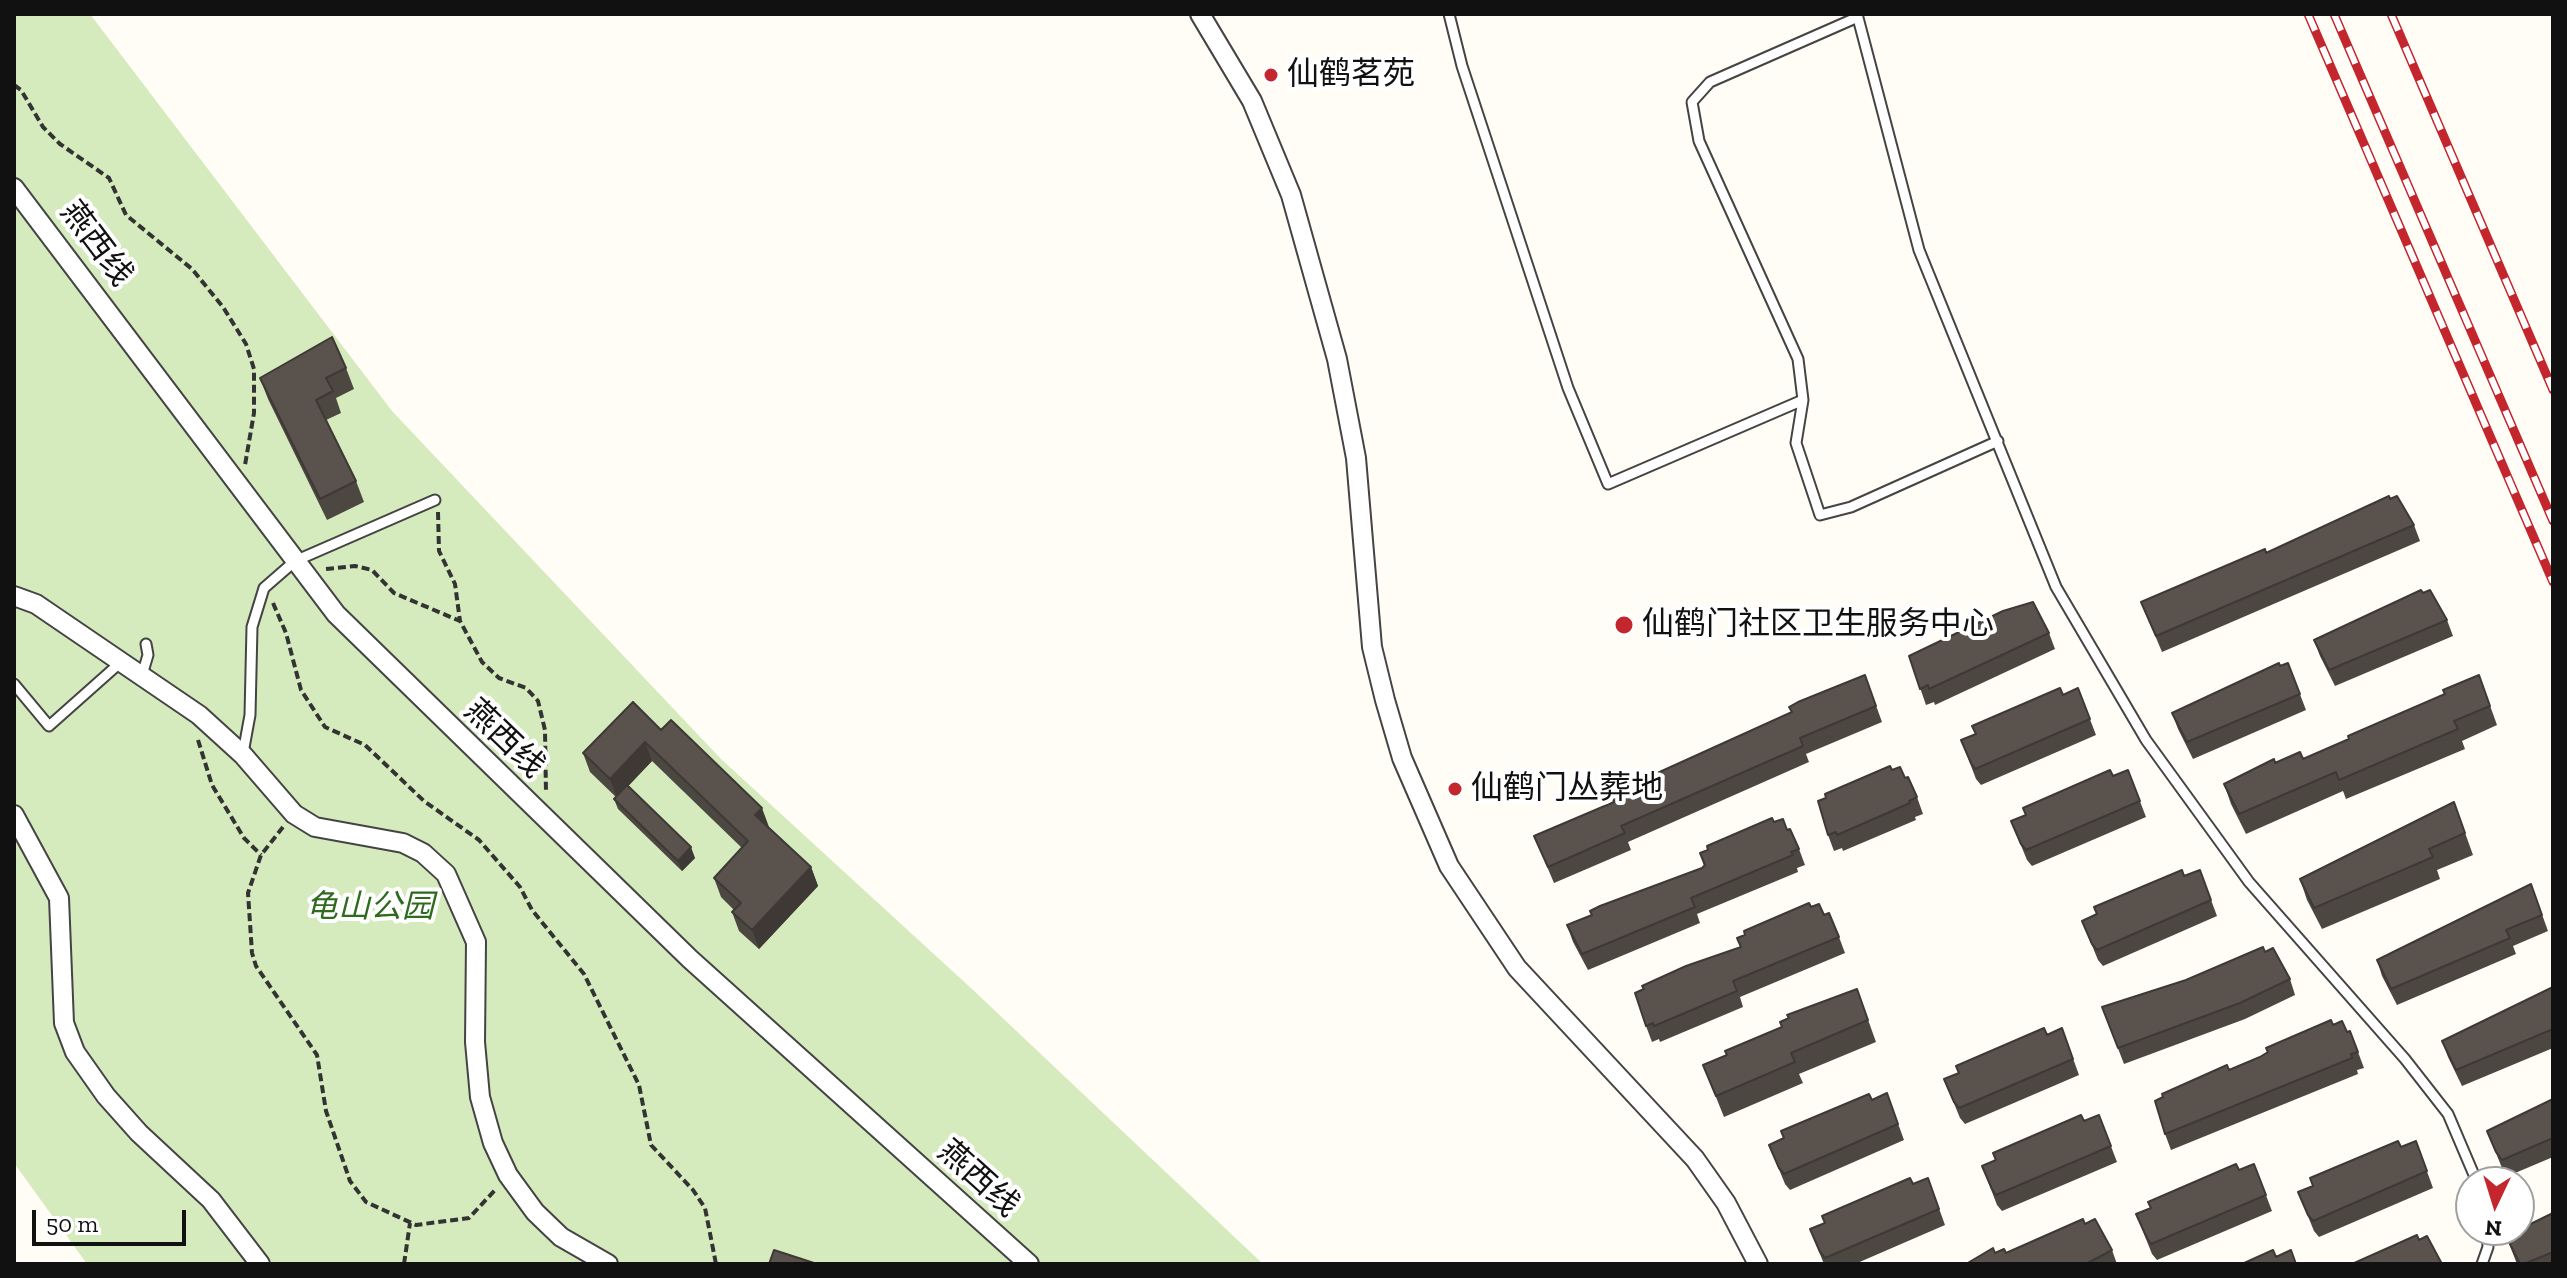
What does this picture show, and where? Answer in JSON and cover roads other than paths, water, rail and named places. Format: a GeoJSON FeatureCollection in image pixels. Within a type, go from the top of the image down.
{"type":"FeatureCollection","features":[{"type":"Feature","properties":{"kind":"street"},"geometry":{"type":"LineString","coordinates":[[1200,14],[1252,101],[1291,195],[1337,359],[1356,458],[1372,647],[1402,758],[1443,853],[1517,968],[1695,1159],[1726,1203],[1758,1264]]}},
{"type":"Feature","properties":{"kind":"street","name":"燕西线"},"geometry":{"type":"LineString","coordinates":[[14,188],[295,561],[347,625],[690,959],[1029,1264]]}},
{"type":"Feature","properties":{"kind":"street"},"geometry":{"type":"LineString","coordinates":[[14,596],[36,604],[199,715],[243,755],[294,814],[315,827],[403,843],[423,853],[446,874],[476,942],[475,1042],[480,1097],[493,1143],[508,1175],[535,1212],[561,1237],[608,1264]]}},
{"type":"Feature","properties":{"kind":"street"},"geometry":{"type":"LineString","coordinates":[[14,815],[59,898],[64,1023],[75,1052],[139,1133],[211,1200],[260,1264]]}},
{"type":"Feature","properties":{"kind":"lane"},"geometry":{"type":"LineString","coordinates":[[1449,14],[1462,66],[1568,388],[1608,484],[1803,400]]}},
{"type":"Feature","properties":{"kind":"lane"},"geometry":{"type":"LineString","coordinates":[[1998,441],[1851,507],[1820,515],[1796,443],[1803,400],[1798,359],[1699,141],[1692,102],[1710,82],[1857,15],[1919,250],[1998,441],[2056,587],[2146,740],[2249,882],[2405,1059],[2448,1114],[2470,1166]]}},
{"type":"Feature","properties":{"kind":"lane"},"geometry":{"type":"LineString","coordinates":[[243,755],[250,715],[252,627],[264,588],[295,561],[435,500]]}},
{"type":"Feature","properties":{"kind":"lane"},"geometry":{"type":"LineString","coordinates":[[142,675],[148,655],[146,644]]}},
{"type":"Feature","properties":{"kind":"lane"},"geometry":{"type":"LineString","coordinates":[[14,684],[49,726],[121,662]]}},
{"type":"Feature","properties":{"kind":"railway"},"geometry":{"type":"LineString","coordinates":[[2308,14],[2553,582]]}},
{"type":"Feature","properties":{"kind":"railway"},"geometry":{"type":"LineString","coordinates":[[2334,14],[2553,521]]}},
{"type":"Feature","properties":{"kind":"railway"},"geometry":{"type":"LineString","coordinates":[[2391,14],[2553,390]]}},
{"type":"Feature","properties":{"kind":"place","name":"仙鹤茗苑"},"geometry":{"type":"Point","coordinates":[1271,75]}},
{"type":"Feature","properties":{"kind":"place","name":"仙鹤门社区卫生服务中心"},"geometry":{"type":"Point","coordinates":[1624,625]}},
{"type":"Feature","properties":{"kind":"place","name":"仙鹤门丛葬地"},"geometry":{"type":"Point","coordinates":[1455,789]}},
{"type":"Feature","properties":{"kind":"park label","name":"龟山公园"},"geometry":{"type":"Point","coordinates":[370,908]}}]}
